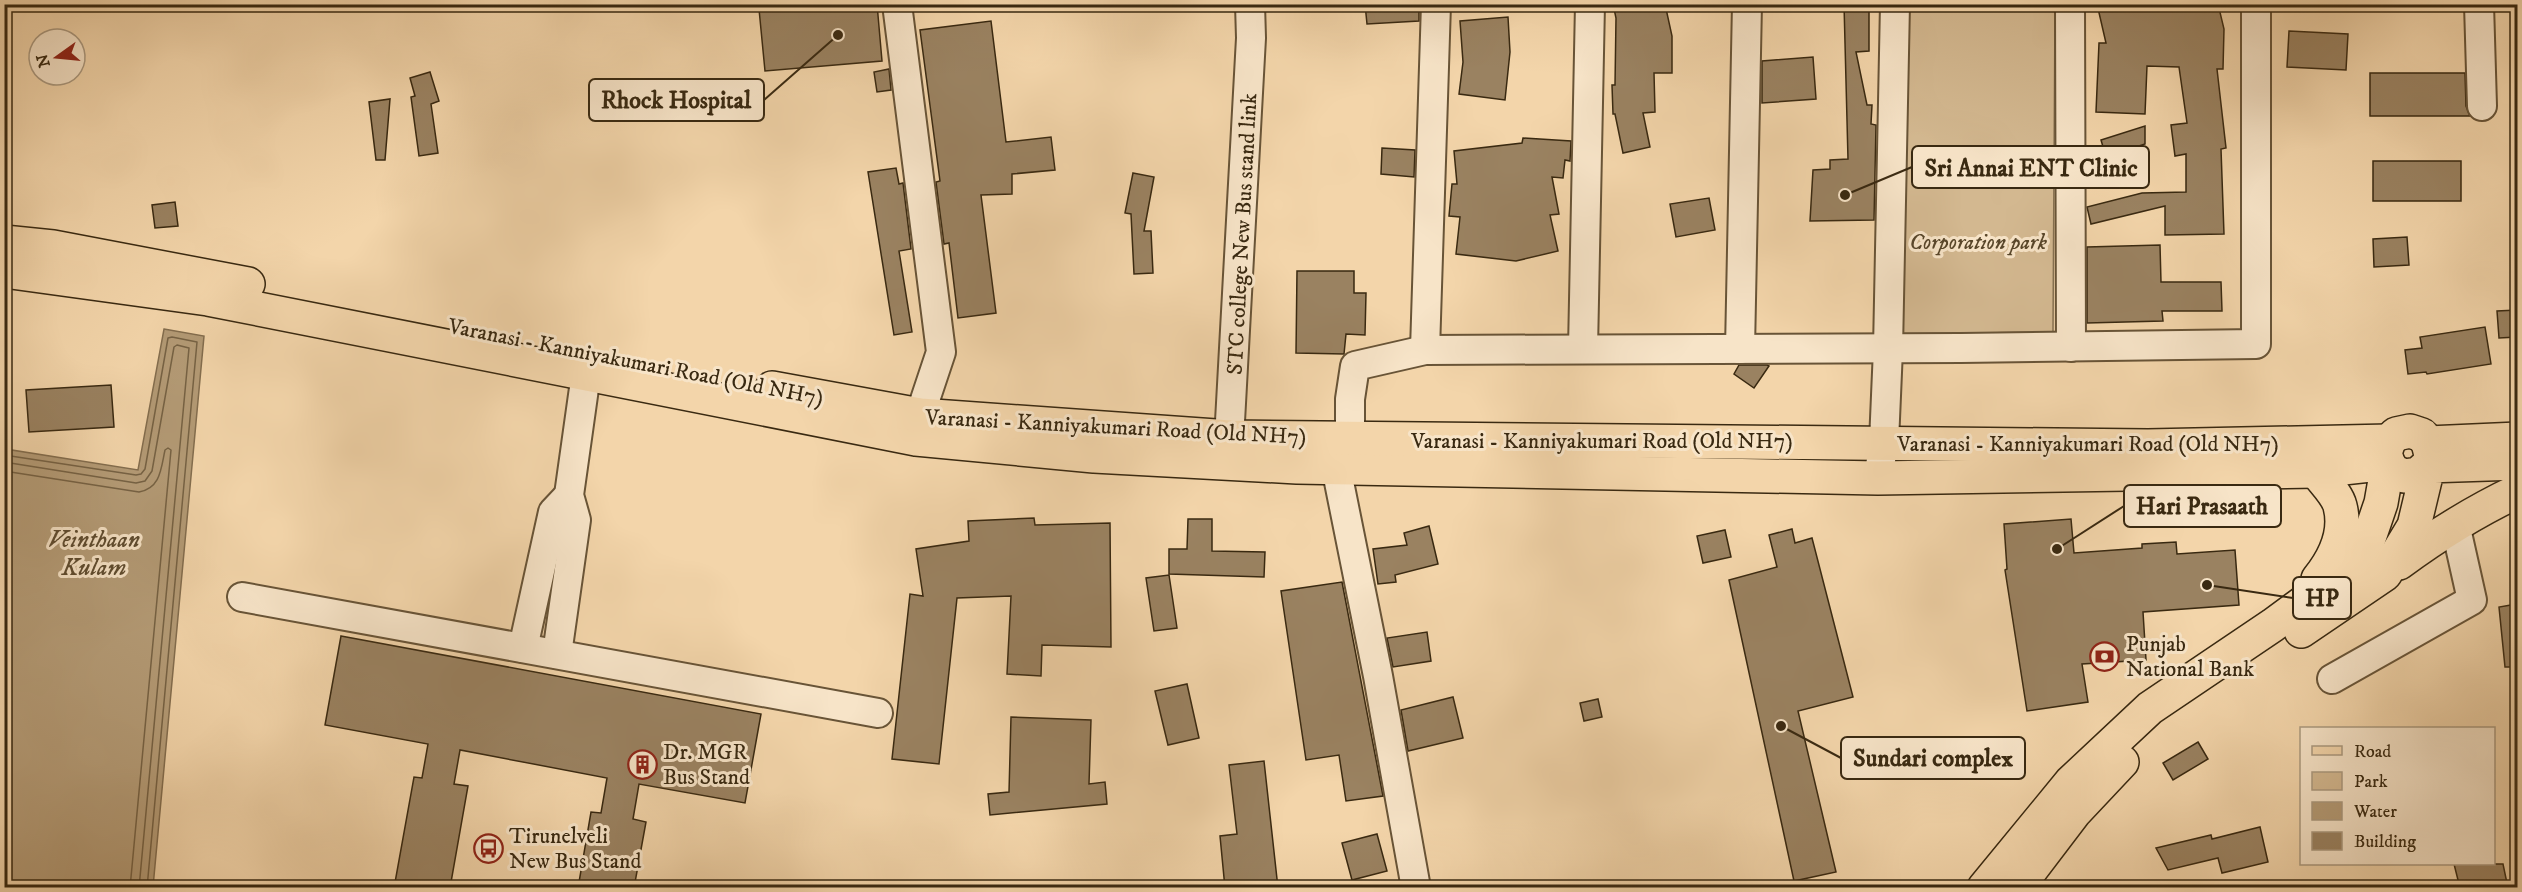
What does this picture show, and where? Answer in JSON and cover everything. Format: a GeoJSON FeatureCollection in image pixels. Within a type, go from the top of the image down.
{"type":"FeatureCollection","features":[{"type":"Feature","properties":{"kind":"main road","name":"Varanasi - Kanniyakumari Road (Old NH7)"},"geometry":{"type":"LineString","coordinates":[[4,242],[53,247],[749,384],[918,427]]}},
{"type":"Feature","properties":{"kind":"main road","name":"Varanasi - Kanniyakumari Road (Old NH7)"},"geometry":{"type":"LineString","coordinates":[[4,271],[207,300],[586,374],[1094,456],[1229,450],[1350,438],[1884,442],[2388,452]]}},
{"type":"Feature","properties":{"kind":"main road","name":"Varanasi - Kanniyakumari Road (Old NH7)"},"geometry":{"type":"LineString","coordinates":[[2428,454],[2517,439]]}},
{"type":"Feature","properties":{"kind":"main road","name":"Varanasi - Kanniyakumari Road (Old NH7)"},"geometry":{"type":"LineString","coordinates":[[1229,450],[1336,468],[1878,478],[2316,471],[2388,452]]}},
{"type":"Feature","properties":{"kind":"main road","name":"Varanasi - Kanniyakumari Road (Old NH7)"},"geometry":{"type":"LineString","coordinates":[[2388,452],[2394,471],[2404,476],[2418,474],[2428,454]]}},
{"type":"Feature","properties":{"kind":"main road"},"geometry":{"type":"LineString","coordinates":[[1984,888],[2071,782],[2150,708],[2287,615],[2334,580],[2366,547],[2381,503],[2388,452]]}},
{"type":"Feature","properties":{"kind":"main road","name":"Varanasi - Kanniyakumari Road (Old NH7)"},"geometry":{"type":"LineString","coordinates":[[2428,454],[2517,463]]}},
{"type":"Feature","properties":{"kind":"main road"},"geometry":{"type":"LineString","coordinates":[[2385,574],[2414,526],[2428,454]]}},
{"type":"Feature","properties":{"kind":"main road"},"geometry":{"type":"LineString","coordinates":[[2287,615],[2331,564],[2341,536],[2340,505],[2316,471]]}},
{"type":"Feature","properties":{"kind":"main road"},"geometry":{"type":"LineString","coordinates":[[2018,888],[2074,813],[2143,740],[2455,524],[2517,491]]}},
{"type":"Feature","properties":{"kind":"street"},"geometry":{"type":"LineString","coordinates":[[897,4],[941,352],[918,427]]}},
{"type":"Feature","properties":{"kind":"street","name":"STC college New Bus stand link"},"geometry":{"type":"LineString","coordinates":[[1229,450],[1251,38],[1250,4]]}},
{"type":"Feature","properties":{"kind":"street"},"geometry":{"type":"LineString","coordinates":[[1425,350],[1436,4]]}},
{"type":"Feature","properties":{"kind":"street"},"geometry":{"type":"LineString","coordinates":[[1583,350],[1590,4]]}},
{"type":"Feature","properties":{"kind":"street"},"geometry":{"type":"LineString","coordinates":[[1740,349],[1747,4]]}},
{"type":"Feature","properties":{"kind":"street"},"geometry":{"type":"LineString","coordinates":[[1878,478],[1884,442],[1888,349],[1895,4]]}},
{"type":"Feature","properties":{"kind":"street"},"geometry":{"type":"LineString","coordinates":[[2070,4],[2071,347]]}},
{"type":"Feature","properties":{"kind":"street"},"geometry":{"type":"LineString","coordinates":[[1350,438],[1350,399],[1355,366],[1425,350],[1888,349],[2256,344],[2256,4]]}},
{"type":"Feature","properties":{"kind":"street"},"geometry":{"type":"LineString","coordinates":[[2479,4],[2482,106]]}},
{"type":"Feature","properties":{"kind":"street"},"geometry":{"type":"LineString","coordinates":[[557,654],[576,520],[569,495],[586,374]]}},
{"type":"Feature","properties":{"kind":"street"},"geometry":{"type":"LineString","coordinates":[[1336,468],[1378,675],[1416,888]]}},
{"type":"Feature","properties":{"kind":"street"},"geometry":{"type":"LineString","coordinates":[[523,648],[553,512],[569,495]]}},
{"type":"Feature","properties":{"kind":"street"},"geometry":{"type":"LineString","coordinates":[[2332,679],[2472,600],[2455,524]]}},
{"type":"Feature","properties":{"kind":"street"},"geometry":{"type":"LineString","coordinates":[[242,597],[878,713]]}},
{"type":"Feature","properties":{"kind":"green space","name":"Corporation park"},"geometry":{"type":"Polygon","coordinates":[[[1909,5],[2055,5],[2053,332],[1899,334],[1909,5]]]}},
{"type":"Feature","properties":{"kind":"water","name":"Veinthaan Kulam"},"geometry":{"type":"Polygon","coordinates":[[[164,329],[204,336],[153,887],[5,887],[5,449],[138,470],[164,329]]]}},
{"type":"Feature","properties":{"kind":"building"},"geometry":{"type":"Polygon","coordinates":[[[814,4],[877,4],[882,61],[765,71],[759,9],[814,4]]]}},
{"type":"Feature","properties":{"kind":"building"},"geometry":{"type":"Polygon","coordinates":[[[1365,4],[1419,4],[1419,21],[1367,24],[1365,4]]]}},
{"type":"Feature","properties":{"kind":"building"},"geometry":{"type":"Polygon","coordinates":[[[1613,4],[1665,4],[1672,36],[1672,73],[1654,73],[1655,112],[1643,113],[1650,147],[1623,153],[1615,114],[1613,114],[1612,85],[1615,85],[1616,18],[1613,4]]]}},
{"type":"Feature","properties":{"kind":"building"},"geometry":{"type":"Polygon","coordinates":[[[1844,4],[1869,4],[1869,51],[1856,52],[1867,105],[1872,105],[1871,124],[1876,125],[1874,220],[1810,221],[1813,170],[1830,169],[1830,160],[1848,159],[1844,4]]]}},
{"type":"Feature","properties":{"kind":"building"},"geometry":{"type":"Polygon","coordinates":[[[2097,4],[2218,4],[2224,29],[2223,69],[2217,69],[2226,148],[2221,149],[2224,234],[2165,235],[2165,206],[2091,224],[2087,207],[2142,193],[2186,192],[2186,154],[2175,156],[2171,125],[2187,123],[2179,67],[2147,66],[2145,114],[2096,112],[2099,43],[2106,43],[2097,4]]]}},
{"type":"Feature","properties":{"kind":"building"},"geometry":{"type":"Polygon","coordinates":[[[1508,17],[1510,52],[1505,100],[1459,94],[1463,62],[1460,21],[1508,17]]]}},
{"type":"Feature","properties":{"kind":"building"},"geometry":{"type":"Polygon","coordinates":[[[991,21],[1006,142],[1051,137],[1055,170],[1012,174],[1012,194],[981,195],[996,313],[958,318],[949,243],[944,244],[936,182],[940,181],[920,30],[991,21]]]}},
{"type":"Feature","properties":{"kind":"building"},"geometry":{"type":"Polygon","coordinates":[[[2289,31],[2348,34],[2346,70],[2287,67],[2289,31]]]}},
{"type":"Feature","properties":{"kind":"building"},"geometry":{"type":"Polygon","coordinates":[[[1813,57],[1816,99],[1762,103],[1762,61],[1813,57]]]}},
{"type":"Feature","properties":{"kind":"building"},"geometry":{"type":"Polygon","coordinates":[[[889,69],[891,90],[877,92],[874,72],[889,69]]]}},
{"type":"Feature","properties":{"kind":"building"},"geometry":{"type":"Polygon","coordinates":[[[430,72],[439,101],[431,104],[438,153],[419,156],[411,97],[415,96],[410,78],[430,72]]]}},
{"type":"Feature","properties":{"kind":"building"},"geometry":{"type":"Polygon","coordinates":[[[2370,73],[2465,73],[2466,106],[2470,116],[2370,116],[2370,73]]]}},
{"type":"Feature","properties":{"kind":"building"},"geometry":{"type":"Polygon","coordinates":[[[390,99],[385,160],[376,160],[369,102],[390,99]]]}},
{"type":"Feature","properties":{"kind":"building"},"geometry":{"type":"Polygon","coordinates":[[[2145,126],[2145,144],[2106,157],[2101,140],[2145,126]]]}},
{"type":"Feature","properties":{"kind":"building"},"geometry":{"type":"Polygon","coordinates":[[[1523,138],[1571,141],[1570,161],[1565,160],[1563,178],[1552,177],[1559,214],[1550,215],[1558,251],[1516,261],[1456,254],[1460,217],[1449,216],[1452,184],[1457,184],[1454,151],[1522,143],[1523,138]]]}},
{"type":"Feature","properties":{"kind":"building"},"geometry":{"type":"Polygon","coordinates":[[[1382,148],[1415,150],[1414,177],[1381,174],[1382,148]]]}},
{"type":"Feature","properties":{"kind":"building"},"geometry":{"type":"Polygon","coordinates":[[[2373,161],[2461,161],[2461,201],[2373,201],[2373,161]]]}},
{"type":"Feature","properties":{"kind":"building"},"geometry":{"type":"Polygon","coordinates":[[[896,168],[899,184],[903,183],[911,249],[899,251],[912,332],[894,335],[868,172],[896,168]]]}},
{"type":"Feature","properties":{"kind":"building"},"geometry":{"type":"Polygon","coordinates":[[[1133,173],[1154,177],[1144,231],[1151,231],[1153,273],[1134,274],[1131,214],[1125,213],[1133,173]]]}},
{"type":"Feature","properties":{"kind":"building"},"geometry":{"type":"Polygon","coordinates":[[[1709,198],[1715,230],[1676,237],[1670,204],[1709,198]]]}},
{"type":"Feature","properties":{"kind":"building"},"geometry":{"type":"Polygon","coordinates":[[[175,202],[178,226],[155,228],[152,205],[175,202]]]}},
{"type":"Feature","properties":{"kind":"building"},"geometry":{"type":"Polygon","coordinates":[[[2407,237],[2409,265],[2374,267],[2373,239],[2407,237]]]}},
{"type":"Feature","properties":{"kind":"building"},"geometry":{"type":"Polygon","coordinates":[[[2160,245],[2161,282],[2221,282],[2222,311],[2162,311],[2163,321],[2087,323],[2087,247],[2160,245]]]}},
{"type":"Feature","properties":{"kind":"building"},"geometry":{"type":"Polygon","coordinates":[[[1297,271],[1354,271],[1354,293],[1366,293],[1365,335],[1346,334],[1344,354],[1296,353],[1297,271]]]}},
{"type":"Feature","properties":{"kind":"building"},"geometry":{"type":"Polygon","coordinates":[[[2517,310],[2517,337],[2499,338],[2497,311],[2517,310]]]}},
{"type":"Feature","properties":{"kind":"building"},"geometry":{"type":"Polygon","coordinates":[[[2485,327],[2491,364],[2427,374],[2426,372],[2408,374],[2405,350],[2422,348],[2420,337],[2485,327]]]}},
{"type":"Feature","properties":{"kind":"building"},"geometry":{"type":"Polygon","coordinates":[[[1739,365],[1769,366],[1754,388],[1734,374],[1739,365]]]}},
{"type":"Feature","properties":{"kind":"building"},"geometry":{"type":"Polygon","coordinates":[[[111,385],[114,427],[29,432],[26,390],[111,385]]]}},
{"type":"Feature","properties":{"kind":"building"},"geometry":{"type":"Polygon","coordinates":[[[1034,518],[1035,525],[1110,523],[1111,647],[1042,645],[1041,676],[1007,674],[1011,596],[957,598],[939,764],[892,759],[910,594],[923,596],[916,549],[969,541],[968,521],[1034,518]]]}},
{"type":"Feature","properties":{"kind":"building"},"geometry":{"type":"Polygon","coordinates":[[[1188,519],[1212,519],[1212,551],[1265,552],[1264,577],[1169,574],[1169,549],[1187,549],[1188,519]]]}},
{"type":"Feature","properties":{"kind":"building"},"geometry":{"type":"Polygon","coordinates":[[[2071,519],[2074,553],[2142,548],[2142,544],[2176,542],[2177,554],[2235,550],[2239,605],[2143,612],[2146,660],[2082,664],[2088,702],[2027,711],[2005,570],[2007,569],[2004,524],[2071,519]]]}},
{"type":"Feature","properties":{"kind":"building"},"geometry":{"type":"Polygon","coordinates":[[[1429,526],[1438,564],[1395,575],[1396,582],[1378,584],[1373,549],[1407,545],[1404,533],[1429,526]]]}},
{"type":"Feature","properties":{"kind":"building"},"geometry":{"type":"Polygon","coordinates":[[[1792,529],[1795,543],[1812,538],[1853,697],[1798,711],[1836,872],[1794,881],[1729,580],[1777,567],[1769,535],[1792,529]]]}},
{"type":"Feature","properties":{"kind":"building"},"geometry":{"type":"Polygon","coordinates":[[[1725,530],[1731,557],[1703,563],[1697,536],[1725,530]]]}},
{"type":"Feature","properties":{"kind":"building"},"geometry":{"type":"Polygon","coordinates":[[[1169,575],[1177,628],[1154,631],[1146,578],[1169,575]]]}},
{"type":"Feature","properties":{"kind":"building"},"geometry":{"type":"Polygon","coordinates":[[[1342,582],[1383,796],[1346,801],[1339,755],[1306,760],[1281,591],[1342,582]]]}},
{"type":"Feature","properties":{"kind":"building"},"geometry":{"type":"Polygon","coordinates":[[[2517,604],[2517,667],[2505,667],[2499,607],[2517,604]]]}},
{"type":"Feature","properties":{"kind":"building"},"geometry":{"type":"Polygon","coordinates":[[[1427,632],[1431,661],[1393,667],[1387,638],[1427,632]]]}},
{"type":"Feature","properties":{"kind":"building","name":"Dr. MGR Bus Stand"},"geometry":{"type":"Polygon","coordinates":[[[341,636],[761,714],[745,803],[639,784],[633,819],[646,822],[634,888],[578,888],[591,812],[601,813],[607,778],[460,750],[454,784],[468,786],[450,888],[394,888],[414,777],[422,778],[428,744],[325,725],[341,636]]]}},
{"type":"Feature","properties":{"kind":"building"},"geometry":{"type":"Polygon","coordinates":[[[1187,684],[1199,738],[1168,745],[1155,691],[1187,684]]]}},
{"type":"Feature","properties":{"kind":"building"},"geometry":{"type":"Polygon","coordinates":[[[1453,697],[1463,738],[1408,751],[1401,710],[1453,697]]]}},
{"type":"Feature","properties":{"kind":"building"},"geometry":{"type":"Polygon","coordinates":[[[1598,699],[1602,717],[1584,721],[1580,703],[1598,699]]]}},
{"type":"Feature","properties":{"kind":"building"},"geometry":{"type":"Polygon","coordinates":[[[1011,717],[1091,720],[1089,784],[1105,782],[1107,804],[990,815],[988,794],[1009,792],[1011,717]]]}},
{"type":"Feature","properties":{"kind":"building"},"geometry":{"type":"Polygon","coordinates":[[[2198,742],[2208,759],[2173,780],[2163,763],[2198,742]]]}},
{"type":"Feature","properties":{"kind":"building"},"geometry":{"type":"Polygon","coordinates":[[[1264,761],[1278,888],[1225,888],[1220,836],[1237,834],[1229,765],[1264,761]]]}},
{"type":"Feature","properties":{"kind":"building"},"geometry":{"type":"Polygon","coordinates":[[[2260,827],[2268,862],[2222,873],[2218,858],[2168,870],[2156,848],[2211,835],[2212,839],[2260,827]]]}},
{"type":"Feature","properties":{"kind":"building"},"geometry":{"type":"Polygon","coordinates":[[[1377,834],[1387,871],[1352,880],[1342,843],[1377,834]]]}},
{"type":"Feature","properties":{"kind":"building"},"geometry":{"type":"Polygon","coordinates":[[[2503,864],[2508,888],[2460,888],[2454,865],[2503,864]]]}},
{"type":"Feature","properties":{"kind":"place","name":"Rhock Hospital"},"geometry":{"type":"Point","coordinates":[838,35]}},
{"type":"Feature","properties":{"kind":"place","name":"Sri Annai ENT Clinic"},"geometry":{"type":"Point","coordinates":[1845,195]}},
{"type":"Feature","properties":{"kind":"place","name":"Hari Prasaath"},"geometry":{"type":"Point","coordinates":[2057,549]}},
{"type":"Feature","properties":{"kind":"place","name":"HP"},"geometry":{"type":"Point","coordinates":[2207,585]}},
{"type":"Feature","properties":{"kind":"place","name":"Punjab National Bank"},"geometry":{"type":"Point","coordinates":[2105,656]}},
{"type":"Feature","properties":{"kind":"place","name":"Sundari complex"},"geometry":{"type":"Point","coordinates":[1781,726]}},
{"type":"Feature","properties":{"kind":"place","name":"Dr. MGR Bus Stand"},"geometry":{"type":"Point","coordinates":[642,764]}},
{"type":"Feature","properties":{"kind":"place","name":"Tirunelveli New Bus Stand"},"geometry":{"type":"Point","coordinates":[488,848]}}]}
